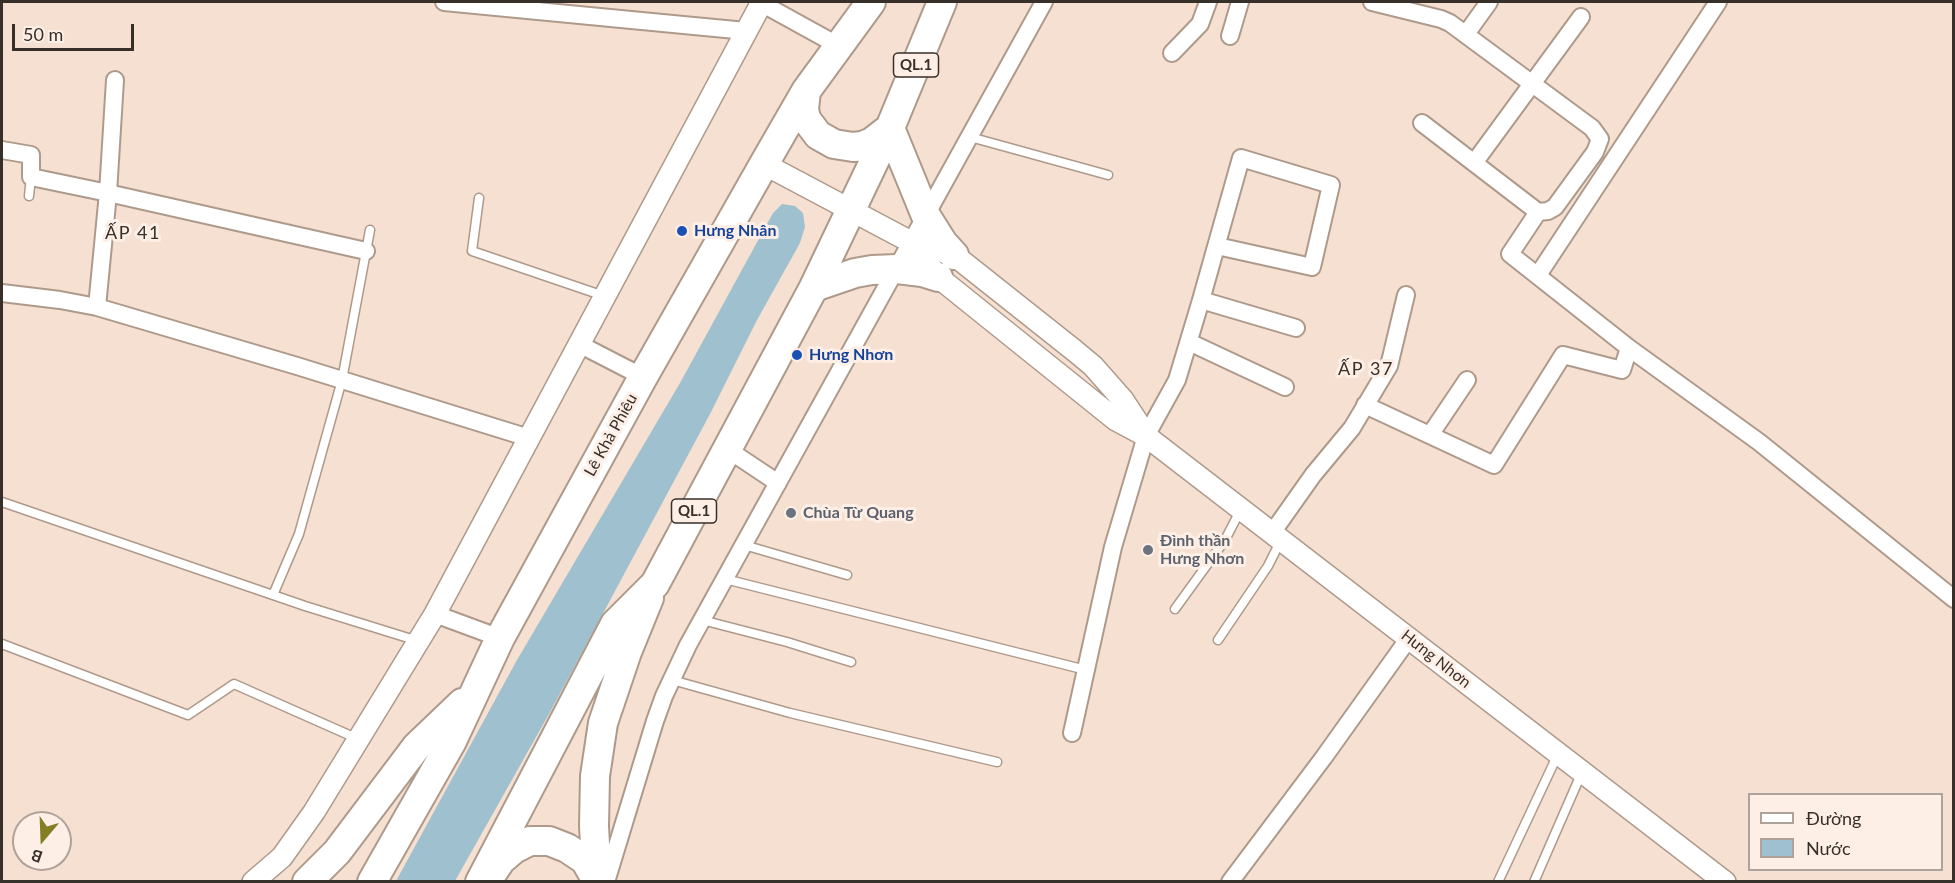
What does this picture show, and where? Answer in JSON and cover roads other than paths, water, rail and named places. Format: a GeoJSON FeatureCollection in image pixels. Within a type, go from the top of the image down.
{"type":"FeatureCollection","features":[{"type":"Feature","properties":{"kind":"highway","name":"Lê Khả Phiêu"},"geometry":{"type":"LineString","coordinates":[[372,882],[452,741],[500,638],[764,164],[807,91],[871,2]]}},
{"type":"Feature","properties":{"kind":"highway","name":"QL.1"},"geometry":{"type":"LineString","coordinates":[[480,882],[615,624],[655,584],[814,286],[890,128],[942,2]]}},
{"type":"Feature","properties":{"kind":"highway"},"geometry":{"type":"LineString","coordinates":[[807,91],[804,109],[806,119],[818,135],[834,144],[843,147],[862,146],[872,142],[890,128],[926,216],[943,243],[946,266],[922,272],[897,269],[872,270],[814,286]]}},
{"type":"Feature","properties":{"kind":"highway"},"geometry":{"type":"LineString","coordinates":[[597,881],[594,825],[595,776],[603,723],[627,652],[655,584]]}},
{"type":"Feature","properties":{"kind":"highway"},"geometry":{"type":"LineString","coordinates":[[307,882],[337,852],[417,747],[474,691]]}},
{"type":"Feature","properties":{"kind":"highway"},"geometry":{"type":"LineString","coordinates":[[487,882],[501,860],[514,849],[530,841],[549,841],[567,848],[585,860],[597,881]]}},
{"type":"Feature","properties":{"kind":"street"},"geometry":{"type":"LineString","coordinates":[[444,2],[746,31]]}},
{"type":"Feature","properties":{"kind":"street"},"geometry":{"type":"LineString","coordinates":[[253,882],[282,856],[314,812],[435,614],[761,2],[839,46]]}},
{"type":"Feature","properties":{"kind":"street"},"geometry":{"type":"LineString","coordinates":[[606,882],[646,746],[672,680],[702,620],[1044,2]]}},
{"type":"Feature","properties":{"kind":"street"},"geometry":{"type":"LineString","coordinates":[[1172,53],[1200,24],[1208,2]]}},
{"type":"Feature","properties":{"kind":"street"},"geometry":{"type":"LineString","coordinates":[[1230,36],[1240,2]]}},
{"type":"Feature","properties":{"kind":"street"},"geometry":{"type":"LineString","coordinates":[[1372,2],[1441,19],[1466,34],[1592,128],[1600,139],[1595,152],[1554,207],[1548,211],[1538,212],[1422,123]]}},
{"type":"Feature","properties":{"kind":"street"},"geometry":{"type":"LineString","coordinates":[[1466,34],[1489,2]]}},
{"type":"Feature","properties":{"kind":"street"},"geometry":{"type":"LineString","coordinates":[[1538,275],[1718,2]]}},
{"type":"Feature","properties":{"kind":"street"},"geometry":{"type":"LineString","coordinates":[[1474,163],[1581,18]]}},
{"type":"Feature","properties":{"kind":"street"},"geometry":{"type":"LineString","coordinates":[[97,307],[108,192],[115,80]]}},
{"type":"Feature","properties":{"kind":"street"},"geometry":{"type":"LineString","coordinates":[[2,150],[31,155],[31,177],[108,192],[366,251]]}},
{"type":"Feature","properties":{"kind":"street"},"geometry":{"type":"LineString","coordinates":[[1072,733],[1113,547],[1146,436],[1177,380],[1241,158],[1331,185],[1312,267],[1217,246]]}},
{"type":"Feature","properties":{"kind":"street","name":"Hưng Nhơn"},"geometry":{"type":"LineString","coordinates":[[764,164],[911,242],[1093,366],[1123,400],[1146,436]]}},
{"type":"Feature","properties":{"kind":"street"},"geometry":{"type":"LineString","coordinates":[[1538,212],[1510,254],[1629,350],[1759,442],[1953,599]]}},
{"type":"Feature","properties":{"kind":"street","name":"Hưng Nhơn"},"geometry":{"type":"LineString","coordinates":[[946,266],[1116,420],[1146,436],[1725,882]]}},
{"type":"Feature","properties":{"kind":"street"},"geometry":{"type":"LineString","coordinates":[[2,293],[97,307],[529,438]]}},
{"type":"Feature","properties":{"kind":"street"},"geometry":{"type":"LineString","coordinates":[[1276,536],[1313,475],[1352,428],[1389,366],[1406,295]]}},
{"type":"Feature","properties":{"kind":"street"},"geometry":{"type":"LineString","coordinates":[[1201,300],[1296,328]]}},
{"type":"Feature","properties":{"kind":"street"},"geometry":{"type":"LineString","coordinates":[[1188,342],[1285,387]]}},
{"type":"Feature","properties":{"kind":"street"},"geometry":{"type":"LineString","coordinates":[[579,344],[644,376]]}},
{"type":"Feature","properties":{"kind":"street"},"geometry":{"type":"LineString","coordinates":[[1365,405],[1494,465],[1563,354],[1622,370],[1629,350]]}},
{"type":"Feature","properties":{"kind":"street"},"geometry":{"type":"LineString","coordinates":[[1430,435],[1467,380]]}},
{"type":"Feature","properties":{"kind":"street"},"geometry":{"type":"LineString","coordinates":[[727,449],[778,483]]}},
{"type":"Feature","properties":{"kind":"street"},"geometry":{"type":"LineString","coordinates":[[435,614],[500,638]]}},
{"type":"Feature","properties":{"kind":"street"},"geometry":{"type":"LineString","coordinates":[[1230,882],[1324,757],[1408,638]]}},
{"type":"Feature","properties":{"kind":"lane"},"geometry":{"type":"LineString","coordinates":[[969,137],[1108,175]]}},
{"type":"Feature","properties":{"kind":"lane"},"geometry":{"type":"LineString","coordinates":[[28,196],[31,177]]}},
{"type":"Feature","properties":{"kind":"lane"},"geometry":{"type":"LineString","coordinates":[[479,198],[472,251],[604,296]]}},
{"type":"Feature","properties":{"kind":"lane"},"geometry":{"type":"LineString","coordinates":[[273,595],[302,523],[342,380],[370,230]]}},
{"type":"Feature","properties":{"kind":"lane"},"geometry":{"type":"LineString","coordinates":[[2,502],[273,595],[419,641]]}},
{"type":"Feature","properties":{"kind":"lane"},"geometry":{"type":"LineString","coordinates":[[1176,609],[1225,540],[1241,509]]}},
{"type":"Feature","properties":{"kind":"lane"},"geometry":{"type":"LineString","coordinates":[[1218,640],[1268,566],[1276,536]]}},
{"type":"Feature","properties":{"kind":"lane"},"geometry":{"type":"LineString","coordinates":[[744,545],[847,575]]}},
{"type":"Feature","properties":{"kind":"lane"},"geometry":{"type":"LineString","coordinates":[[725,579],[1086,670]]}},
{"type":"Feature","properties":{"kind":"lane"},"geometry":{"type":"LineString","coordinates":[[702,620],[787,642],[851,662]]}},
{"type":"Feature","properties":{"kind":"lane"},"geometry":{"type":"LineString","coordinates":[[2,644],[188,714],[234,684],[359,739]]}},
{"type":"Feature","properties":{"kind":"lane"},"geometry":{"type":"LineString","coordinates":[[672,680],[790,713],[997,762]]}},
{"type":"Feature","properties":{"kind":"lane"},"geometry":{"type":"LineString","coordinates":[[1498,882],[1558,753]]}},
{"type":"Feature","properties":{"kind":"lane"},"geometry":{"type":"LineString","coordinates":[[1534,882],[1582,772]]}},
{"type":"Feature","properties":{"kind":"water"},"geometry":{"type":"Polygon","coordinates":[[[782,204],[795,206],[803,213],[805,227],[800,243],[549,714],[455,881],[396,881],[517,660],[680,383],[773,213],[782,204]]]}},
{"type":"Feature","properties":{"kind":"place","name":"Hưng Nhân"},"geometry":{"type":"Point","coordinates":[682,231]}},
{"type":"Feature","properties":{"kind":"place","name":"Hưng Nhơn"},"geometry":{"type":"Point","coordinates":[797,355]}},
{"type":"Feature","properties":{"kind":"place","name":"Chùa Từ Quang"},"geometry":{"type":"Point","coordinates":[791,513]}},
{"type":"Feature","properties":{"kind":"place","name":"Đình thần Hưng Nhơn"},"geometry":{"type":"Point","coordinates":[1148,550]}},
{"type":"Feature","properties":{"kind":"district","name":"ẤP 41"},"geometry":{"type":"Point","coordinates":[133,233]}},
{"type":"Feature","properties":{"kind":"district","name":"ẤP 37"},"geometry":{"type":"Point","coordinates":[1366,369]}}]}
